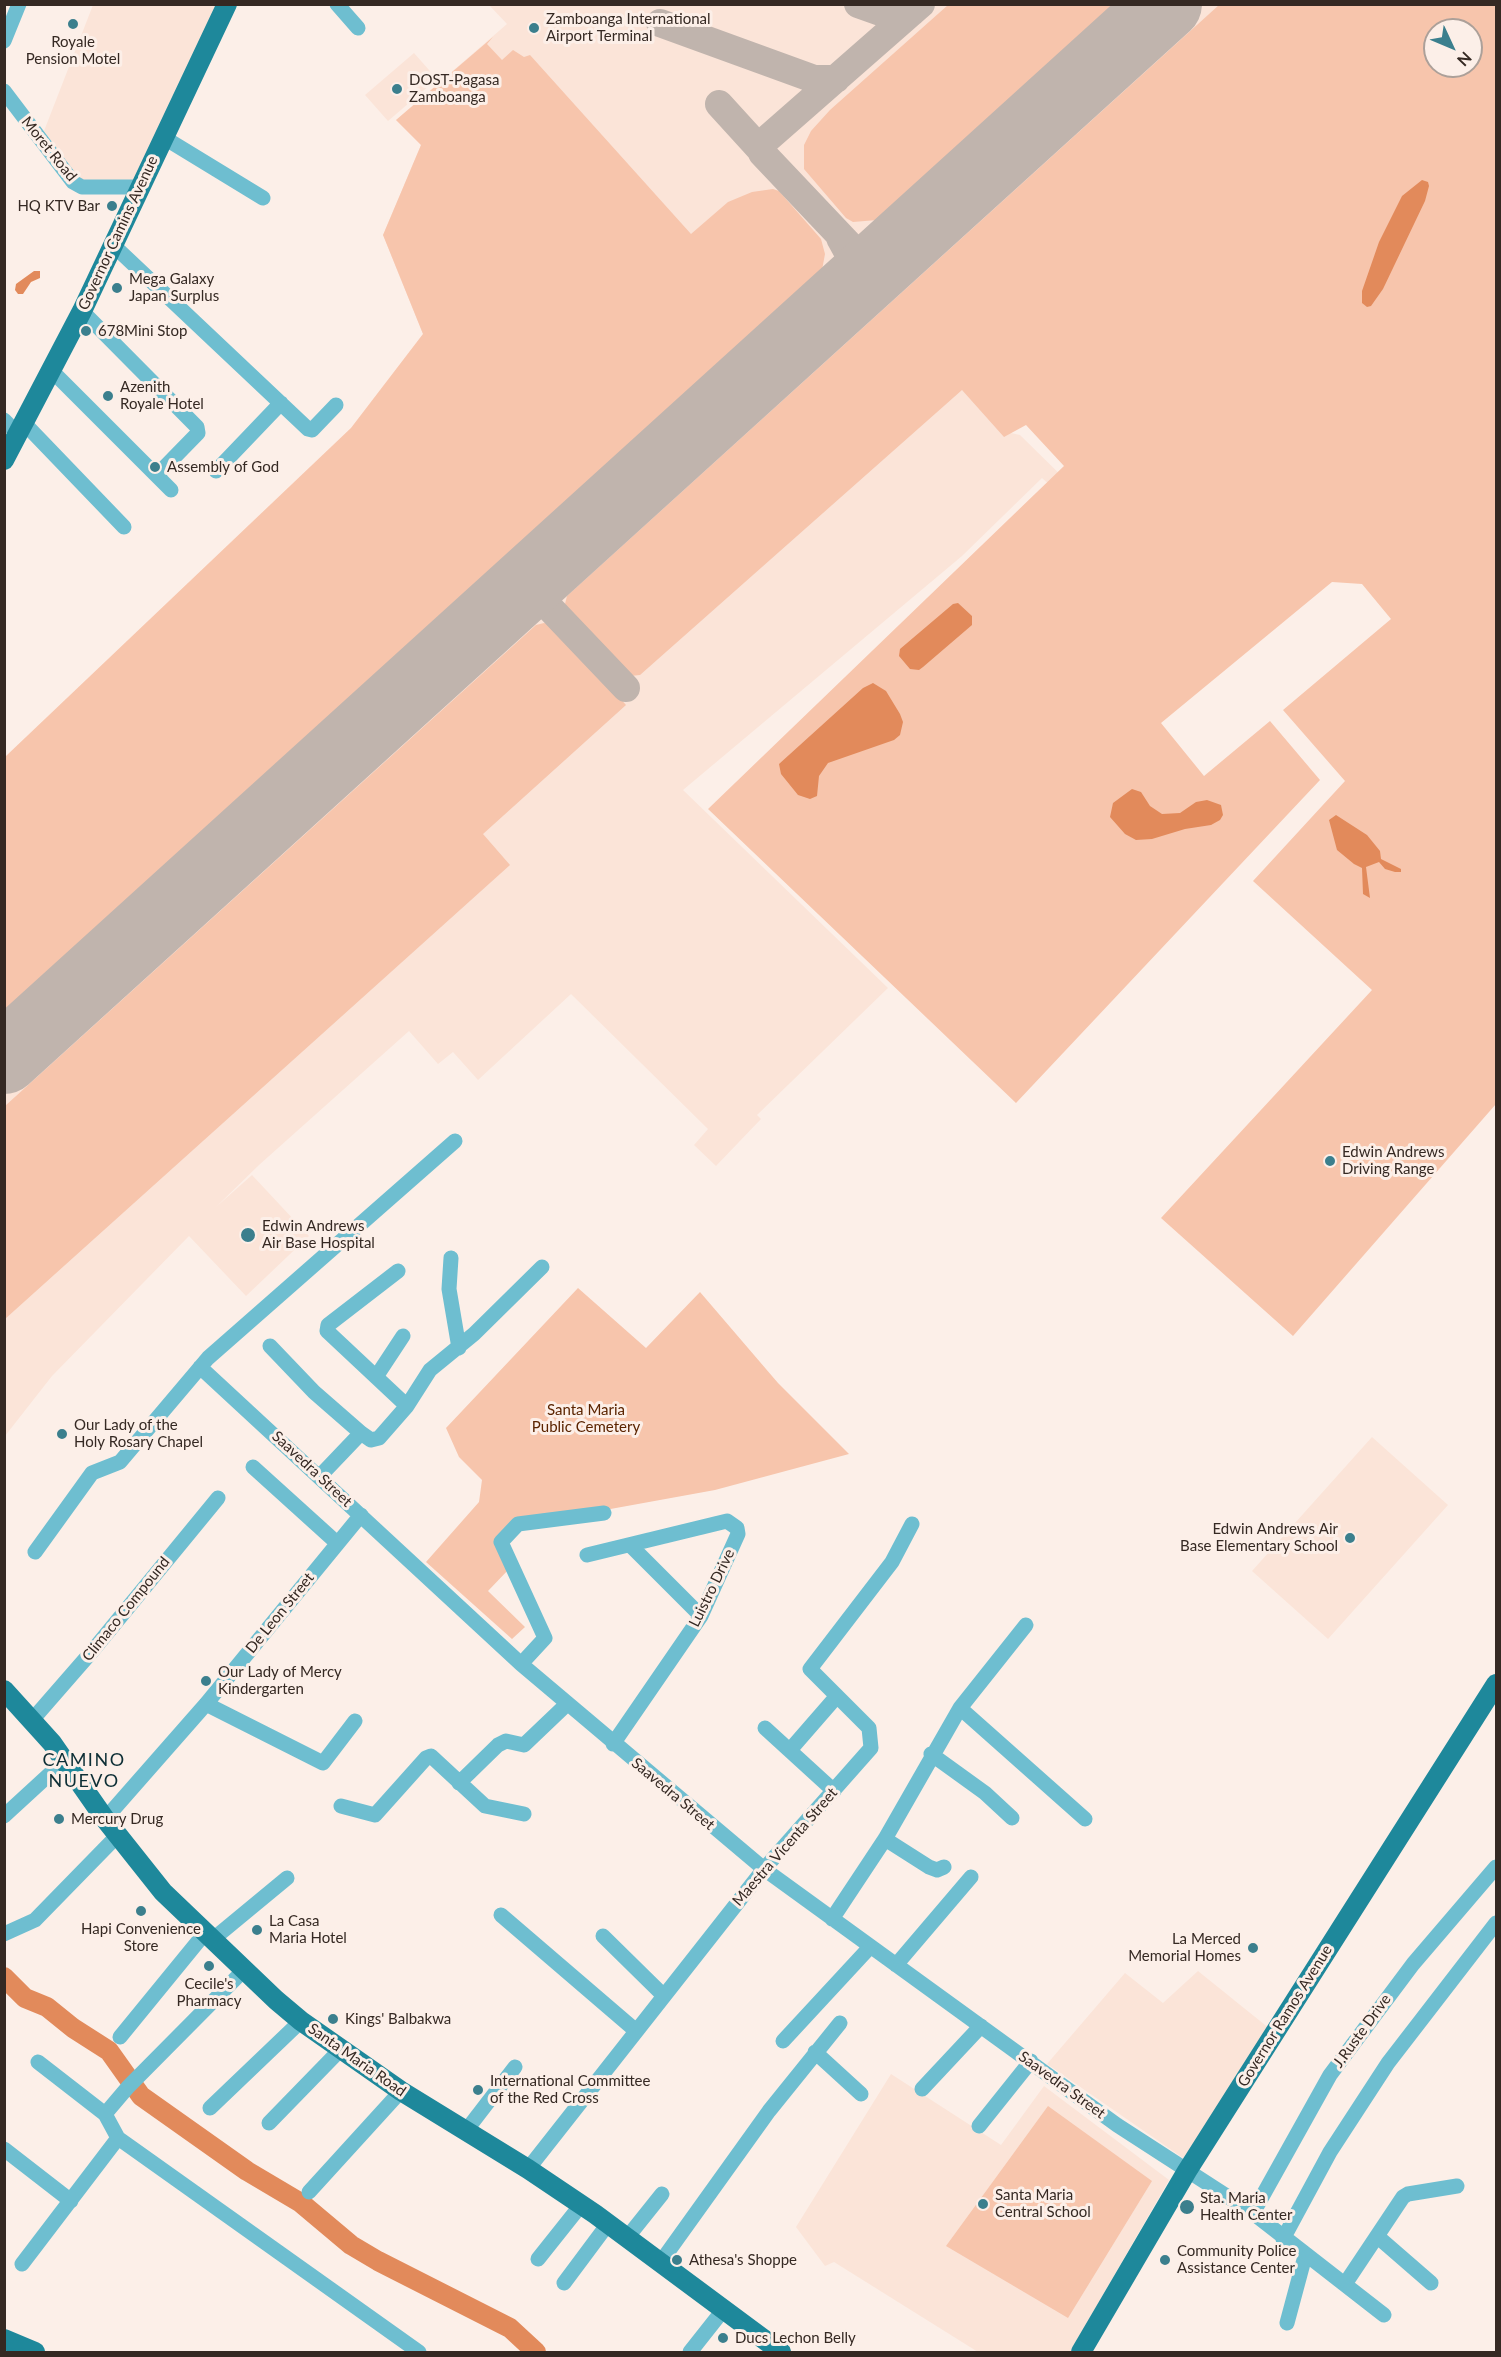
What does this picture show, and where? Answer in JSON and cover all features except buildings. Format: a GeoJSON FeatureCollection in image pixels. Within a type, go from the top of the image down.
{"type":"FeatureCollection","features":[{"type":"Feature","properties":{"kind":"main road","name":"Governor Camins Avenue"},"geometry":{"type":"LineString","coordinates":[[4,460],[16,425],[51,370],[82,311],[226,4]]}},
{"type":"Feature","properties":{"kind":"main road","name":"Governor Ramos Avenue"},"geometry":{"type":"LineString","coordinates":[[1081,2352],[1187,2171],[1497,1684]]}},
{"type":"Feature","properties":{"kind":"main road","name":"Santa Maria Road"},"geometry":{"type":"LineString","coordinates":[[4,1690],[33,1719],[65,1760],[105,1819],[163,1892],[301,2021],[401,2091],[528,2169],[581,2205],[781,2352]]}},
{"type":"Feature","properties":{"kind":"main road"},"geometry":{"type":"LineString","coordinates":[[4,2339],[35,2352]]}},
{"type":"Feature","properties":{"kind":"street"},"geometry":{"type":"LineString","coordinates":[[4,41],[19,4]]}},
{"type":"Feature","properties":{"kind":"street"},"geometry":{"type":"LineString","coordinates":[[337,4],[358,28]]}},
{"type":"Feature","properties":{"kind":"street","name":"Moret Road"},"geometry":{"type":"LineString","coordinates":[[4,91],[73,182],[82,187],[140,186]]}},
{"type":"Feature","properties":{"kind":"street"},"geometry":{"type":"LineString","coordinates":[[163,137],[263,198]]}},
{"type":"Feature","properties":{"kind":"street"},"geometry":{"type":"LineString","coordinates":[[113,245],[310,430],[336,405]]}},
{"type":"Feature","properties":{"kind":"street"},"geometry":{"type":"LineString","coordinates":[[82,311],[197,426],[198,433],[157,475]]}},
{"type":"Feature","properties":{"kind":"street"},"geometry":{"type":"LineString","coordinates":[[51,370],[171,490]]}},
{"type":"Feature","properties":{"kind":"street"},"geometry":{"type":"LineString","coordinates":[[216,471],[280,402]]}},
{"type":"Feature","properties":{"kind":"street"},"geometry":{"type":"LineString","coordinates":[[16,425],[124,527]]}},
{"type":"Feature","properties":{"kind":"street"},"geometry":{"type":"LineString","coordinates":[[35,1552],[92,1473],[120,1462],[200,1366],[455,1141]]}},
{"type":"Feature","properties":{"kind":"street"},"geometry":{"type":"LineString","coordinates":[[451,1258],[449,1289],[459,1348]]}},
{"type":"Feature","properties":{"kind":"street"},"geometry":{"type":"LineString","coordinates":[[270,1346],[314,1392],[360,1433],[371,1440],[378,1438],[407,1406],[430,1370],[459,1348],[542,1266]]}},
{"type":"Feature","properties":{"kind":"street"},"geometry":{"type":"LineString","coordinates":[[398,1271],[327,1328],[359,1363],[407,1406]]}},
{"type":"Feature","properties":{"kind":"street"},"geometry":{"type":"LineString","coordinates":[[375,1377],[403,1336]]}},
{"type":"Feature","properties":{"kind":"street","name":"Saavedra Street"},"geometry":{"type":"LineString","coordinates":[[200,1366],[521,1665],[764,1869],[1117,2125],[1253,2213],[1283,2239],[1384,2315]]}},
{"type":"Feature","properties":{"kind":"street"},"geometry":{"type":"LineString","coordinates":[[320,1476],[360,1433]]}},
{"type":"Feature","properties":{"kind":"street"},"geometry":{"type":"LineString","coordinates":[[253,1467],[336,1542]]}},
{"type":"Feature","properties":{"kind":"street","name":"Climaco Compound"},"geometry":{"type":"LineString","coordinates":[[33,1719],[94,1649],[218,1498]]}},
{"type":"Feature","properties":{"kind":"street"},"geometry":{"type":"LineString","coordinates":[[521,1665],[545,1638],[501,1542],[518,1524],[604,1514]]}},
{"type":"Feature","properties":{"kind":"street","name":"De Leon Street"},"geometry":{"type":"LineString","coordinates":[[105,1819],[206,1704],[336,1542],[361,1515]]}},
{"type":"Feature","properties":{"kind":"street","name":"Luistro Drive"},"geometry":{"type":"LineString","coordinates":[[587,1556],[728,1521],[733,1524],[738,1534],[701,1616],[613,1744]]}},
{"type":"Feature","properties":{"kind":"street","name":"Maestra Vicenta Street"},"geometry":{"type":"LineString","coordinates":[[528,2169],[635,2030],[764,1869],[870,1748],[872,1737],[869,1728],[812,1672],[811,1665],[892,1562],[912,1524]]}},
{"type":"Feature","properties":{"kind":"street"},"geometry":{"type":"LineString","coordinates":[[632,1546],[701,1616]]}},
{"type":"Feature","properties":{"kind":"street"},"geometry":{"type":"LineString","coordinates":[[832,1919],[885,1839],[960,1708],[1026,1625]]}},
{"type":"Feature","properties":{"kind":"street"},"geometry":{"type":"LineString","coordinates":[[790,1750],[837,1696]]}},
{"type":"Feature","properties":{"kind":"street"},"geometry":{"type":"LineString","coordinates":[[206,1704],[323,1763],[355,1721]]}},
{"type":"Feature","properties":{"kind":"street"},"geometry":{"type":"LineString","coordinates":[[459,1782],[498,1745],[506,1741],[524,1745],[567,1704]]}},
{"type":"Feature","properties":{"kind":"street"},"geometry":{"type":"LineString","coordinates":[[960,1708],[1085,1819]]}},
{"type":"Feature","properties":{"kind":"street"},"geometry":{"type":"LineString","coordinates":[[765,1728],[834,1791]]}},
{"type":"Feature","properties":{"kind":"street"},"geometry":{"type":"LineString","coordinates":[[932,1754],[985,1793],[1012,1818]]}},
{"type":"Feature","properties":{"kind":"street"},"geometry":{"type":"LineString","coordinates":[[341,1806],[375,1815],[429,1756],[485,1806],[524,1814]]}},
{"type":"Feature","properties":{"kind":"street"},"geometry":{"type":"LineString","coordinates":[[4,1816],[65,1760]]}},
{"type":"Feature","properties":{"kind":"street"},"geometry":{"type":"LineString","coordinates":[[4,1934],[24,1927],[46,1910],[118,1835]]}},
{"type":"Feature","properties":{"kind":"street"},"geometry":{"type":"LineString","coordinates":[[885,1839],[929,1867],[938,1870],[944,1867]]}},
{"type":"Feature","properties":{"kind":"street","name":"J.Ruste Drive"},"geometry":{"type":"LineString","coordinates":[[1253,2213],[1330,2075],[1413,1964],[1497,1867]]}},
{"type":"Feature","properties":{"kind":"street"},"geometry":{"type":"LineString","coordinates":[[896,1965],[971,1877]]}},
{"type":"Feature","properties":{"kind":"street"},"geometry":{"type":"LineString","coordinates":[[120,2037],[209,1937],[287,1878]]}},
{"type":"Feature","properties":{"kind":"street"},"geometry":{"type":"LineString","coordinates":[[501,1915],[635,2030]]}},
{"type":"Feature","properties":{"kind":"street"},"geometry":{"type":"LineString","coordinates":[[1283,2239],[1330,2151],[1388,2063],[1497,1923]]}},
{"type":"Feature","properties":{"kind":"street"},"geometry":{"type":"LineString","coordinates":[[603,1936],[663,1995]]}},
{"type":"Feature","properties":{"kind":"street"},"geometry":{"type":"LineString","coordinates":[[783,2041],[870,1947]]}},
{"type":"Feature","properties":{"kind":"street"},"geometry":{"type":"LineString","coordinates":[[105,2114],[131,2084],[244,1970]]}},
{"type":"Feature","properties":{"kind":"street"},"geometry":{"type":"LineString","coordinates":[[210,2108],[301,2021]]}},
{"type":"Feature","properties":{"kind":"street"},"geometry":{"type":"LineString","coordinates":[[660,2263],[769,2110],[840,2023]]}},
{"type":"Feature","properties":{"kind":"street"},"geometry":{"type":"LineString","coordinates":[[922,2089],[981,2026]]}},
{"type":"Feature","properties":{"kind":"street"},"geometry":{"type":"LineString","coordinates":[[269,2122],[341,2049]]}},
{"type":"Feature","properties":{"kind":"street"},"geometry":{"type":"LineString","coordinates":[[815,2052],[861,2094]]}},
{"type":"Feature","properties":{"kind":"street"},"geometry":{"type":"LineString","coordinates":[[979,2126],[1031,2061]]}},
{"type":"Feature","properties":{"kind":"street"},"geometry":{"type":"LineString","coordinates":[[38,2062],[105,2114],[118,2138],[419,2352]]}},
{"type":"Feature","properties":{"kind":"street"},"geometry":{"type":"LineString","coordinates":[[465,2132],[516,2067]]}},
{"type":"Feature","properties":{"kind":"street"},"geometry":{"type":"LineString","coordinates":[[309,2192],[401,2091]]}},
{"type":"Feature","properties":{"kind":"street"},"geometry":{"type":"LineString","coordinates":[[22,2265],[118,2138]]}},
{"type":"Feature","properties":{"kind":"street"},"geometry":{"type":"LineString","coordinates":[[6,2151],[71,2201]]}},
{"type":"Feature","properties":{"kind":"street"},"geometry":{"type":"LineString","coordinates":[[1345,2284],[1408,2194],[1457,2186]]}},
{"type":"Feature","properties":{"kind":"street"},"geometry":{"type":"LineString","coordinates":[[626,2239],[662,2194]]}},
{"type":"Feature","properties":{"kind":"street"},"geometry":{"type":"LineString","coordinates":[[538,2259],[581,2205]]}},
{"type":"Feature","properties":{"kind":"street"},"geometry":{"type":"LineString","coordinates":[[564,2283],[608,2224]]}},
{"type":"Feature","properties":{"kind":"street"},"geometry":{"type":"LineString","coordinates":[[1378,2237],[1431,2283]]}},
{"type":"Feature","properties":{"kind":"street"},"geometry":{"type":"LineString","coordinates":[[1287,2323],[1305,2256]]}},
{"type":"Feature","properties":{"kind":"street"},"geometry":{"type":"LineString","coordinates":[[690,2352],[724,2309]]}},
{"type":"Feature","properties":{"kind":"shaded area"},"geometry":{"type":"Polygon","coordinates":[[[93,5],[217,5],[134,180],[80,184],[44,131],[93,5]]]}},
{"type":"Feature","properties":{"kind":"shaded area"},"geometry":{"type":"Polygon","coordinates":[[[489,5],[1388,5],[1011,433],[1020,435],[1076,490],[1066,500],[1042,478],[962,556],[683,790],[888,988],[757,1115],[761,1119],[716,1166],[694,1145],[708,1129],[571,994],[478,1080],[453,1052],[438,1064],[409,1031],[259,1165],[216,1207],[252,1175],[309,1236],[246,1296],[189,1236],[52,1376],[5,1436],[5,757],[351,428],[423,334],[383,235],[421,145],[396,120],[507,24],[489,5]]]}},
{"type":"Feature","properties":{"kind":"shaded area"},"geometry":{"type":"Polygon","coordinates":[[[414,53],[437,79],[388,121],[365,95],[414,53]]]}},
{"type":"Feature","properties":{"kind":"shaded area"},"geometry":{"type":"Polygon","coordinates":[[[1422,180],[1428,182],[1429,186],[1425,201],[1383,289],[1371,306],[1367,307],[1362,303],[1362,291],[1379,242],[1402,196],[1422,180]]]}},
{"type":"Feature","properties":{"kind":"shaded area"},"geometry":{"type":"Polygon","coordinates":[[[34,271],[40,271],[40,278],[31,282],[23,294],[18,294],[15,290],[16,284],[34,271]]]}},
{"type":"Feature","properties":{"kind":"shaded area"},"geometry":{"type":"Polygon","coordinates":[[[958,603],[972,616],[972,625],[919,670],[910,669],[899,656],[900,649],[953,604],[958,603]]]}},
{"type":"Feature","properties":{"kind":"shaded area"},"geometry":{"type":"Polygon","coordinates":[[[873,683],[886,691],[900,714],[903,722],[900,735],[894,740],[828,763],[819,776],[817,796],[810,799],[798,795],[781,774],[779,764],[863,688],[873,683]]]}},
{"type":"Feature","properties":{"kind":"shaded area"},"geometry":{"type":"Polygon","coordinates":[[[1132,789],[1141,792],[1150,806],[1162,814],[1180,813],[1196,802],[1207,800],[1221,805],[1223,815],[1220,820],[1211,825],[1185,829],[1152,839],[1136,840],[1125,834],[1110,817],[1113,803],[1132,789]]]}},
{"type":"Feature","properties":{"kind":"shaded area"},"geometry":{"type":"Polygon","coordinates":[[[1336,815],[1367,835],[1380,851],[1381,859],[1401,869],[1401,872],[1395,872],[1385,869],[1379,862],[1366,867],[1370,898],[1363,894],[1362,868],[1337,850],[1329,820],[1336,815]]]}},
{"type":"Feature","properties":{"kind":"shaded area","name":"Edwin Andrews Air Base Elementary School"},"geometry":{"type":"Polygon","coordinates":[[[1372,1437],[1448,1505],[1328,1639],[1252,1571],[1372,1437]]]}},
{"type":"Feature","properties":{"kind":"shaded area"},"geometry":{"type":"Polygon","coordinates":[[[1198,1971],[1270,2029],[1186,2160],[1047,2064],[1125,1973],[1163,2003],[1198,1971]]]}},
{"type":"Feature","properties":{"kind":"shaded area","name":"Santa Maria Central School"},"geometry":{"type":"Polygon","coordinates":[[[891,2074],[1001,2145],[1044,2086],[1169,2180],[1070,2352],[978,2352],[834,2262],[825,2266],[796,2227],[891,2074]]]}},
{"type":"Feature","properties":{"kind":"green space"},"geometry":{"type":"Polygon","coordinates":[[[948,5],[1114,5],[877,220],[853,222],[846,218],[804,169],[804,145],[811,131],[830,110],[948,5]]]}},
{"type":"Feature","properties":{"kind":"green space"},"geometry":{"type":"Polygon","coordinates":[[[1219,5],[1496,5],[1496,1104],[1293,1336],[1161,1218],[1372,990],[1253,881],[1345,781],[1283,710],[1391,619],[1362,584],[1332,582],[1161,723],[1204,776],[1270,721],[1320,780],[1016,1103],[708,809],[1064,466],[1026,425],[1004,437],[962,390],[640,675],[624,674],[569,616],[565,604],[567,596],[1219,5]]]}},
{"type":"Feature","properties":{"kind":"green space"},"geometry":{"type":"Polygon","coordinates":[[[493,37],[487,44],[502,60],[513,50],[524,57],[530,55],[691,234],[728,202],[752,192],[773,189],[779,191],[821,239],[825,254],[822,270],[5,1015],[5,757],[351,428],[423,334],[383,235],[421,145],[396,120],[493,37]]]}},
{"type":"Feature","properties":{"kind":"green space"},"geometry":{"type":"Polygon","coordinates":[[[544,623],[554,625],[626,705],[483,834],[510,865],[5,1319],[5,1106],[536,625],[544,623]]]}},
{"type":"Feature","properties":{"kind":"green space","name":"Santa Maria Public Cemetery"},"geometry":{"type":"Polygon","coordinates":[[[578,1288],[646,1348],[700,1292],[778,1383],[849,1454],[715,1490],[594,1512],[518,1519],[497,1542],[510,1568],[488,1591],[525,1627],[512,1639],[426,1562],[479,1502],[482,1480],[459,1457],[446,1428],[578,1288]]]}},
{"type":"Feature","properties":{"kind":"green space"},"geometry":{"type":"Polygon","coordinates":[[[1048,2106],[1152,2181],[1068,2318],[946,2246],[1048,2106]]]}},
{"type":"Feature","properties":{"kind":"waterway"},"geometry":{"type":"LineString","coordinates":[[4,1977],[25,1998],[47,2007],[73,2028],[109,2051],[141,2096],[247,2171],[301,2203],[351,2245],[510,2328],[536,2352]]}},
{"type":"Feature","properties":{"kind":"taxiway"},"geometry":{"type":"LineString","coordinates":[[858,4],[889,15],[898,16],[912,12]]}},
{"type":"Feature","properties":{"kind":"taxiway"},"geometry":{"type":"LineString","coordinates":[[896,249],[870,254],[852,248],[762,153],[759,146],[921,4]]}},
{"type":"Feature","properties":{"kind":"taxiway"},"geometry":{"type":"LineString","coordinates":[[660,23],[814,79],[836,79]]}},
{"type":"Feature","properties":{"kind":"taxiway"},"geometry":{"type":"LineString","coordinates":[[719,104],[760,149]]}},
{"type":"Feature","properties":{"kind":"taxiway"},"geometry":{"type":"LineString","coordinates":[[839,301],[852,273],[851,258],[840,238]]}},
{"type":"Feature","properties":{"kind":"taxiway"},"geometry":{"type":"LineString","coordinates":[[527,584],[626,688]]}},
{"type":"Feature","properties":{"kind":"runway"},"geometry":{"type":"LineString","coordinates":[[4,1058],[1166,4]]}},
{"type":"Feature","properties":{"kind":"place","name":"Royale Pension Motel"},"geometry":{"type":"Point","coordinates":[73,24]}},
{"type":"Feature","properties":{"kind":"place","name":"Zamboanga International Airport Terminal"},"geometry":{"type":"Point","coordinates":[534,28]}},
{"type":"Feature","properties":{"kind":"place","name":"DOST-Pagasa Zamboanga"},"geometry":{"type":"Point","coordinates":[397,89]}},
{"type":"Feature","properties":{"kind":"place","name":"HQ KTV Bar"},"geometry":{"type":"Point","coordinates":[112,206]}},
{"type":"Feature","properties":{"kind":"place","name":"Mega Galaxy Japan Surplus"},"geometry":{"type":"Point","coordinates":[117,288]}},
{"type":"Feature","properties":{"kind":"place","name":"678Mini Stop"},"geometry":{"type":"Point","coordinates":[86,331]}},
{"type":"Feature","properties":{"kind":"place","name":"Azenith Royale Hotel"},"geometry":{"type":"Point","coordinates":[108,396]}},
{"type":"Feature","properties":{"kind":"place","name":"Assembly of God"},"geometry":{"type":"Point","coordinates":[155,467]}},
{"type":"Feature","properties":{"kind":"place","name":"Edwin Andrews Driving Range"},"geometry":{"type":"Point","coordinates":[1330,1161]}},
{"type":"Feature","properties":{"kind":"place","name":"Edwin Andrews Air Base Hospital"},"geometry":{"type":"Point","coordinates":[248,1235]}},
{"type":"Feature","properties":{"kind":"place","name":"Our Lady of the Holy Rosary Chapel"},"geometry":{"type":"Point","coordinates":[62,1434]}},
{"type":"Feature","properties":{"kind":"place","name":"Edwin Andrews Air Base Elementary School"},"geometry":{"type":"Point","coordinates":[1350,1538]}},
{"type":"Feature","properties":{"kind":"place","name":"Our Lady of Mercy Kindergarten"},"geometry":{"type":"Point","coordinates":[206,1681]}},
{"type":"Feature","properties":{"kind":"place","name":"Mercury Drug"},"geometry":{"type":"Point","coordinates":[59,1819]}},
{"type":"Feature","properties":{"kind":"place","name":"Hapi Convenience Store"},"geometry":{"type":"Point","coordinates":[141,1911]}},
{"type":"Feature","properties":{"kind":"place","name":"La Casa Maria Hotel"},"geometry":{"type":"Point","coordinates":[257,1930]}},
{"type":"Feature","properties":{"kind":"place","name":"La Merced Memorial Homes"},"geometry":{"type":"Point","coordinates":[1253,1948]}},
{"type":"Feature","properties":{"kind":"place","name":"Cecile's Pharmacy"},"geometry":{"type":"Point","coordinates":[209,1966]}},
{"type":"Feature","properties":{"kind":"place","name":"Kings' Balbakwa"},"geometry":{"type":"Point","coordinates":[333,2019]}},
{"type":"Feature","properties":{"kind":"place","name":"International Committee of the Red Cross"},"geometry":{"type":"Point","coordinates":[478,2090]}},
{"type":"Feature","properties":{"kind":"place","name":"Santa Maria Central School"},"geometry":{"type":"Point","coordinates":[983,2204]}},
{"type":"Feature","properties":{"kind":"place","name":"Sta. Maria Health Center"},"geometry":{"type":"Point","coordinates":[1187,2207]}},
{"type":"Feature","properties":{"kind":"place","name":"Athesa's Shoppe"},"geometry":{"type":"Point","coordinates":[677,2260]}},
{"type":"Feature","properties":{"kind":"place","name":"Community Police Assistance Center"},"geometry":{"type":"Point","coordinates":[1165,2260]}},
{"type":"Feature","properties":{"kind":"place","name":"Ducs Lechon Belly"},"geometry":{"type":"Point","coordinates":[723,2338]}},
{"type":"Feature","properties":{"kind":"district","name":"CAMINO NUEVO"},"geometry":{"type":"Point","coordinates":[84,1770]}}]}
